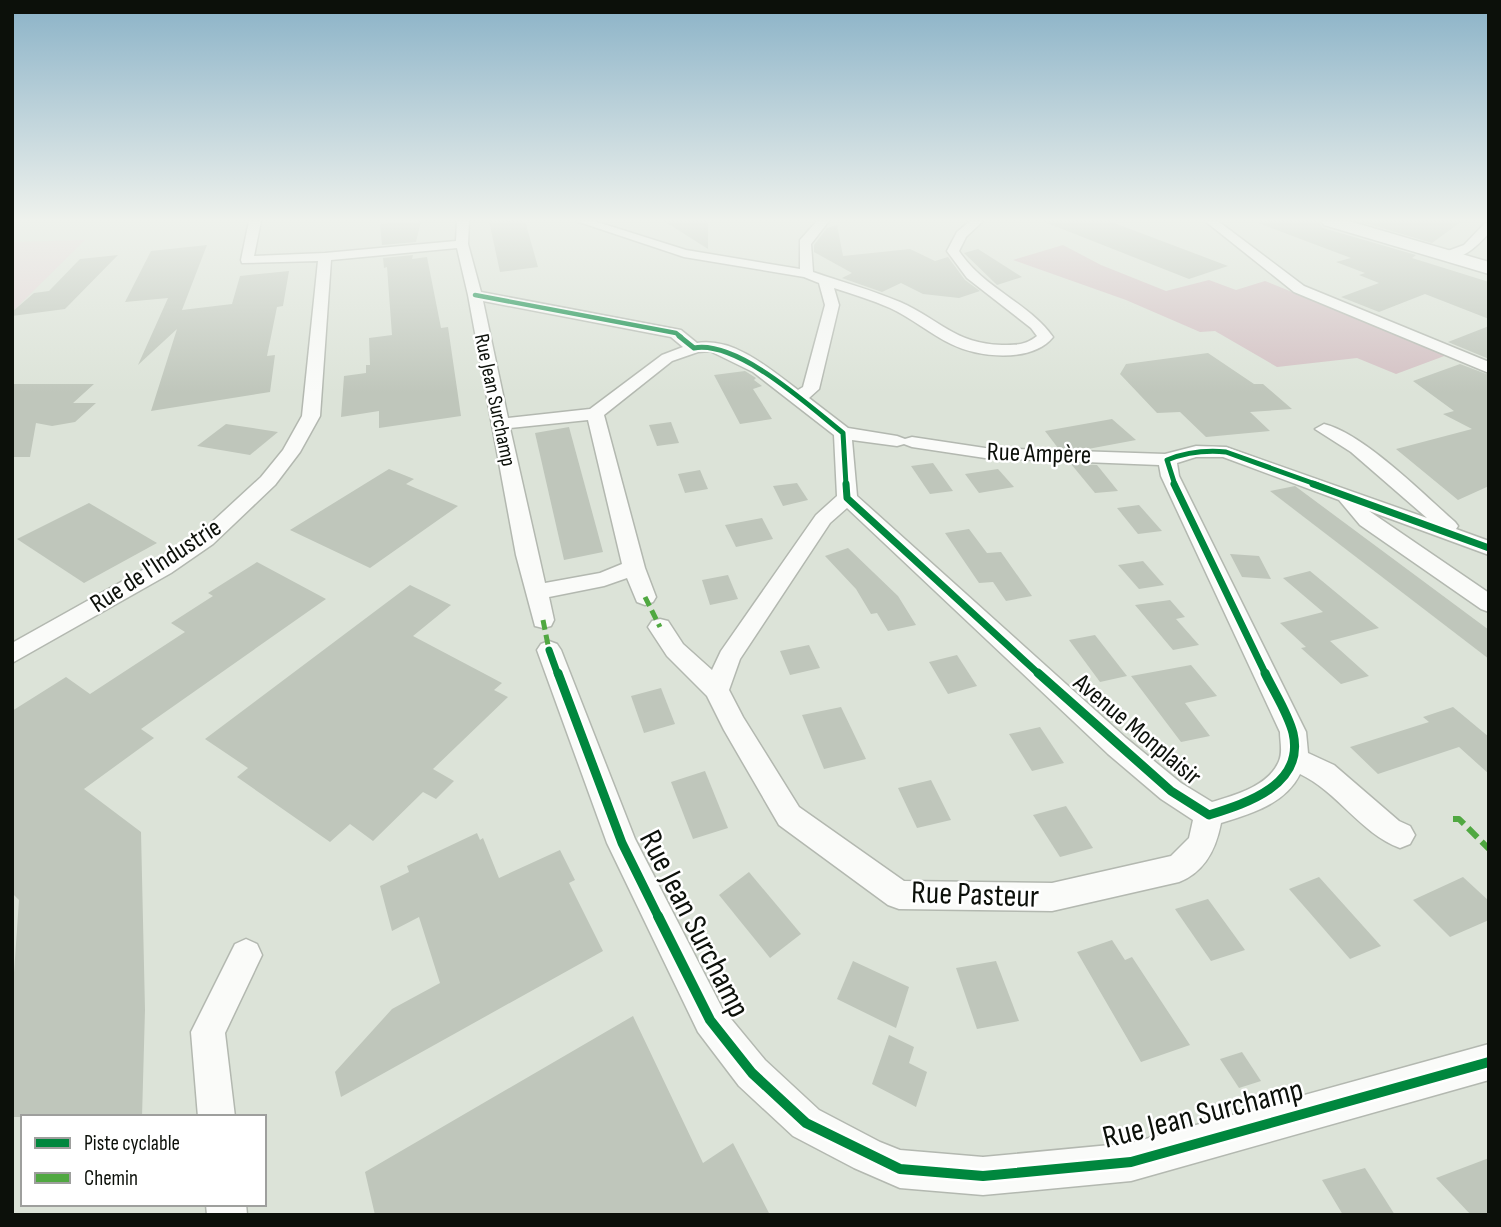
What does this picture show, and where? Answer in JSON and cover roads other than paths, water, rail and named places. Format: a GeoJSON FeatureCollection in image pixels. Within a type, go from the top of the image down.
{"type":"FeatureCollection","features":[{"type":"Feature","properties":{"kind":"street","name":"Rue de l'Industrie"},"geometry":{"type":"LineString","coordinates":[[12,654],[163,568],[206,539],[268,481],[291,452],[311,416],[323,278]]}},
{"type":"Feature","properties":{"kind":"street","name":"Rue Jean Surchamp"},"geometry":{"type":"LineString","coordinates":[[471,278],[546,635],[622,844],[710,1020],[752,1073],[806,1123],[900,1169],[983,1176],[1131,1162],[1489,1062]]}},
{"type":"Feature","properties":{"kind":"street"},"geometry":{"type":"LineString","coordinates":[[818,278],[896,305],[958,342],[979,348],[1019,350],[1034,346],[1046,337],[1036,322],[977,278]]}},
{"type":"Feature","properties":{"kind":"street"},"geometry":{"type":"LineString","coordinates":[[1285,278],[1299,289],[1489,368]]}},
{"type":"Feature","properties":{"kind":"street"},"geometry":{"type":"LineString","coordinates":[[797,398],[811,388],[832,304],[825,281]]}},
{"type":"Feature","properties":{"kind":"street"},"geometry":{"type":"LineString","coordinates":[[475,295],[676,332],[694,348]]}},
{"type":"Feature","properties":{"kind":"street"},"geometry":{"type":"LineString","coordinates":[[832,304],[881,300]]}},
{"type":"Feature","properties":{"kind":"street"},"geometry":{"type":"LineString","coordinates":[[500,424],[595,414],[667,358],[694,348],[712,346],[738,357],[843,433],[847,498],[823,519],[729,657],[717,690]]}},
{"type":"Feature","properties":{"kind":"street"},"geometry":{"type":"LineString","coordinates":[[595,414],[634,568],[645,597]]}},
{"type":"Feature","properties":{"kind":"street"},"geometry":{"type":"LineString","coordinates":[[1324,429],[1357,448],[1460,536],[1489,536]]}},
{"type":"Feature","properties":{"kind":"street","name":"Rue Ampère"},"geometry":{"type":"LineString","coordinates":[[843,433],[985,453],[1167,460]]}},
{"type":"Feature","properties":{"kind":"street"},"geometry":{"type":"LineString","coordinates":[[1400,835],[1389,830],[1324,773],[1294,759],[1293,732],[1170,476],[1167,460],[1206,449],[1226,452],[1489,548]]}},
{"type":"Feature","properties":{"kind":"street"},"geometry":{"type":"LineString","coordinates":[[1345,496],[1367,521],[1489,604]]}},
{"type":"Feature","properties":{"kind":"street","name":"Avenue Monplaisir"},"geometry":{"type":"LineString","coordinates":[[847,498],[1117,746],[1171,791],[1209,815],[1249,803],[1276,786],[1294,759]]}},
{"type":"Feature","properties":{"kind":"street"},"geometry":{"type":"LineString","coordinates":[[538,592],[604,579],[634,568]]}},
{"type":"Feature","properties":{"kind":"street","name":"Rue Pasteur"},"geometry":{"type":"LineString","coordinates":[[660,627],[675,650],[717,690],[733,723],[789,816],[899,895],[1052,897],[1179,868],[1202,845],[1209,815]]}},
{"type":"Feature","properties":{"kind":"street"},"geometry":{"type":"LineString","coordinates":[[217,1115],[208,1032],[246,955]]}}]}
